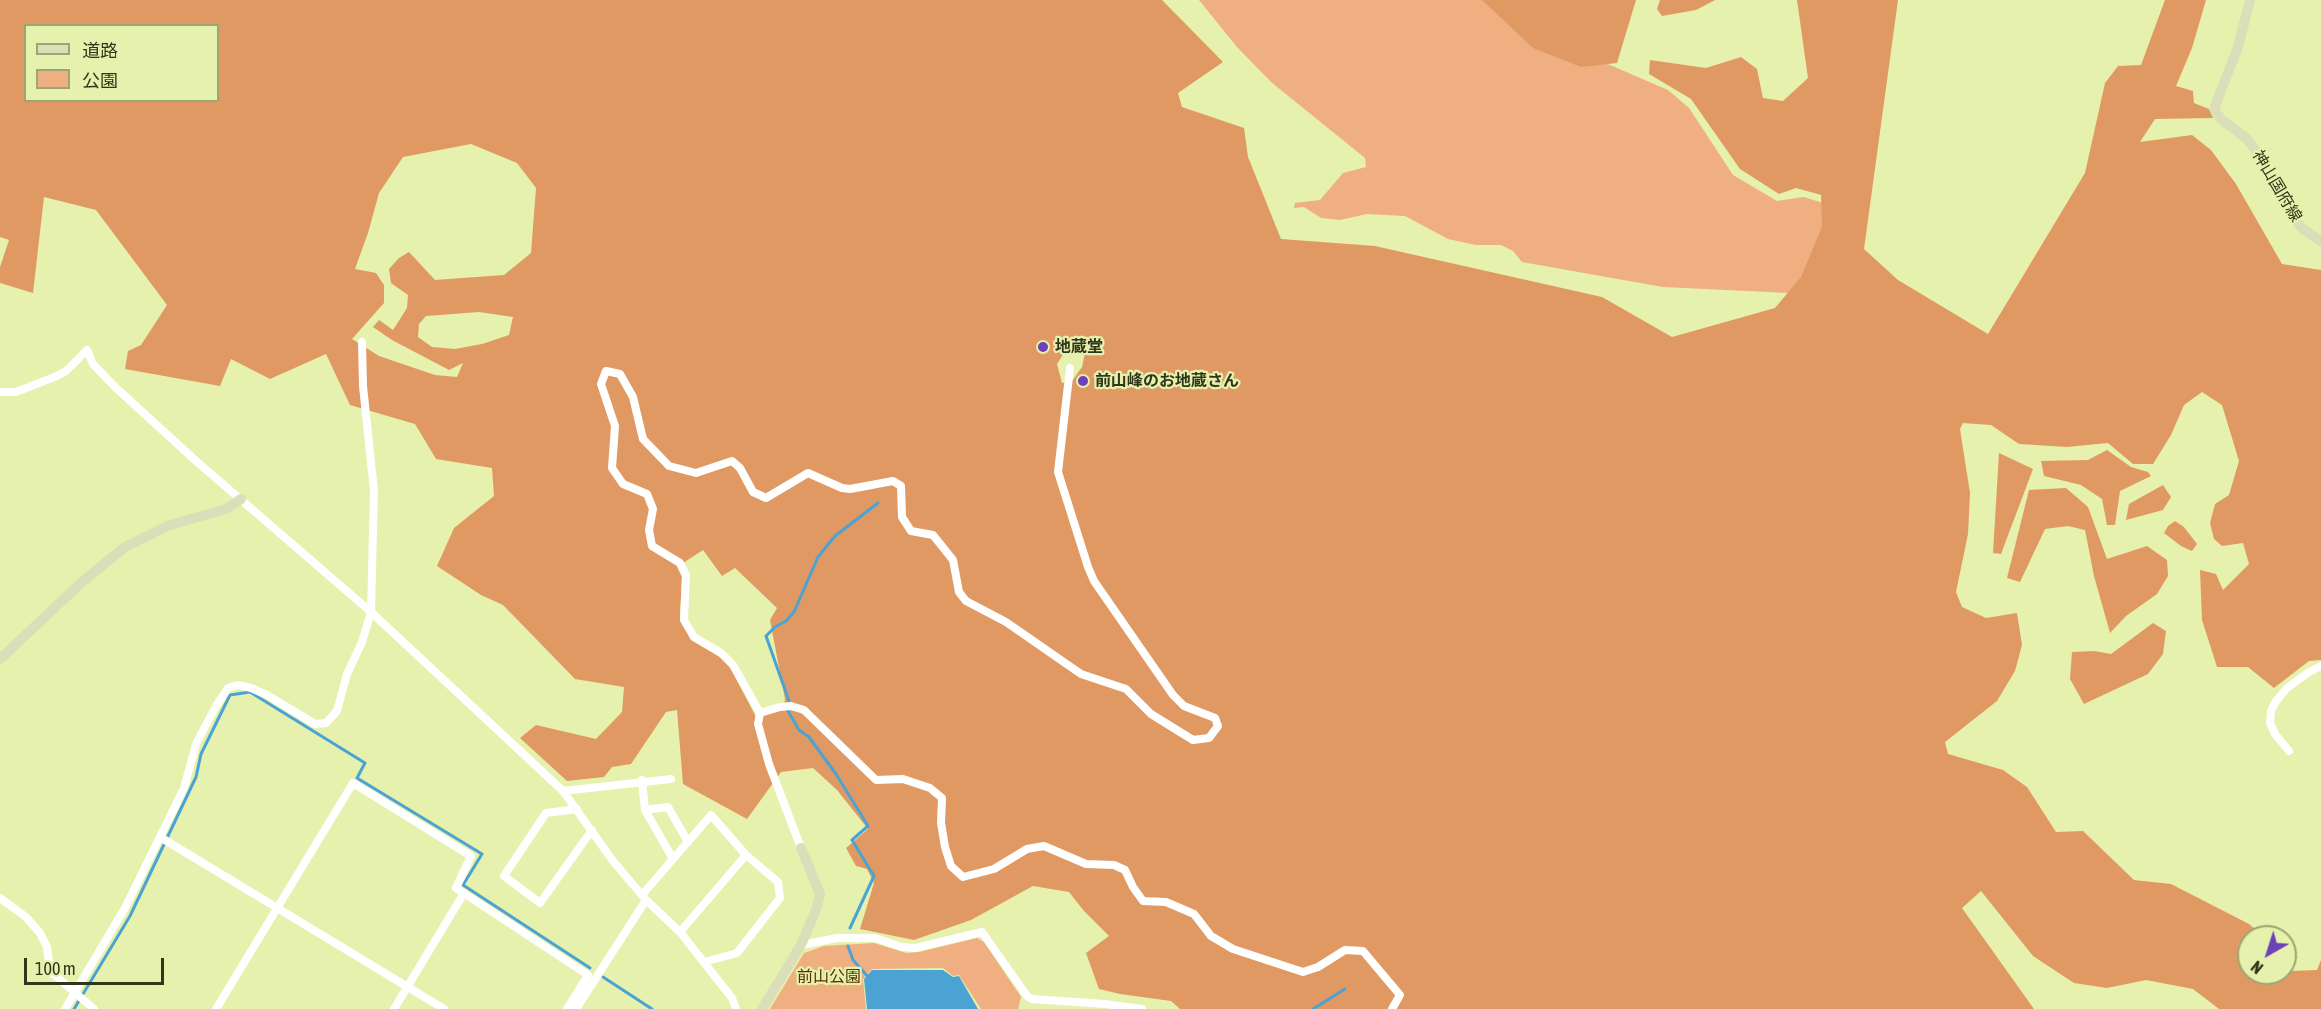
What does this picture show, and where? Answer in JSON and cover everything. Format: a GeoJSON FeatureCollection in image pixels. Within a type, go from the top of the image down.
{"type":"FeatureCollection","features":[{"type":"Feature","properties":{"kind":"street","name":"神山国府線"},"geometry":{"type":"LineString","coordinates":[[2250,0],[2238,47],[2215,106],[2216,112],[2221,119],[2247,139],[2261,157],[2292,217],[2302,229],[2321,241]]}},
{"type":"Feature","properties":{"kind":"street"},"geometry":{"type":"LineString","coordinates":[[65,1009],[125,908],[184,788],[196,744],[228,688],[238,685],[251,688],[315,724],[326,723],[337,711],[347,674],[362,642],[371,612],[374,491],[363,386],[362,342]]}},
{"type":"Feature","properties":{"kind":"street"},"geometry":{"type":"LineString","coordinates":[[0,392],[16,392],[57,376],[87,350],[93,364],[114,386],[195,460],[371,612],[563,790],[613,861],[644,898],[680,932],[732,998],[736,1009]]}},
{"type":"Feature","properties":{"kind":"street"},"geometry":{"type":"LineString","coordinates":[[762,1009],[801,945],[812,923],[820,894],[769,764],[758,724],[760,713],[733,665],[721,653],[694,637],[684,620],[686,575],[680,563],[652,546],[649,530],[653,509],[647,494],[623,484],[612,468],[615,426],[601,384],[606,371],[620,374],[633,397],[643,439],[669,466],[696,473],[732,461],[740,468],[753,492],[766,498],[808,473],[842,488],[850,489],[893,481],[901,486],[902,517],[910,531],[933,535],[953,560],[959,592],[966,601],[1006,622],[1081,674],[1126,689],[1151,714],[1192,740],[1209,738],[1218,726],[1215,718],[1184,706],[1173,695],[1094,581],[1088,567],[1058,472],[1070,368]]}},
{"type":"Feature","properties":{"kind":"street"},"geometry":{"type":"LineString","coordinates":[[0,659],[82,582],[125,547],[170,525],[226,509],[241,499]]}},
{"type":"Feature","properties":{"kind":"street"},"geometry":{"type":"LineString","coordinates":[[2289,751],[2275,734],[2270,723],[2271,711],[2287,688],[2321,666]]}},
{"type":"Feature","properties":{"kind":"street"},"geometry":{"type":"LineString","coordinates":[[760,713],[780,707],[800,708],[876,780],[903,779],[930,788],[942,798],[941,823],[945,847],[951,866],[963,877],[994,869],[1028,849],[1044,846],[1086,864],[1114,865],[1125,870],[1143,901],[1166,902],[1194,914],[1211,936],[1233,949],[1303,972],[1318,968],[1345,950],[1363,951],[1400,995],[1392,1009]]}},
{"type":"Feature","properties":{"kind":"street"},"geometry":{"type":"LineString","coordinates":[[563,790],[642,780],[672,779]]}},
{"type":"Feature","properties":{"kind":"street"},"geometry":{"type":"LineString","coordinates":[[642,780],[645,810],[673,859]]}},
{"type":"Feature","properties":{"kind":"street"},"geometry":{"type":"LineString","coordinates":[[216,1009],[353,783],[471,856],[456,888],[588,975],[567,1009]]}},
{"type":"Feature","properties":{"kind":"street"},"geometry":{"type":"LineString","coordinates":[[645,810],[668,807],[688,842]]}},
{"type":"Feature","properties":{"kind":"street"},"geometry":{"type":"LineString","coordinates":[[577,809],[546,813],[504,876],[540,903],[592,830]]}},
{"type":"Feature","properties":{"kind":"street"},"geometry":{"type":"LineString","coordinates":[[576,1009],[644,898],[673,859],[711,816],[746,855],[778,882],[780,898],[737,953],[704,962]]}},
{"type":"Feature","properties":{"kind":"street"},"geometry":{"type":"LineString","coordinates":[[160,837],[444,1009]]}},
{"type":"Feature","properties":{"kind":"street"},"geometry":{"type":"LineString","coordinates":[[680,932],[746,855]]}},
{"type":"Feature","properties":{"kind":"street"},"geometry":{"type":"LineString","coordinates":[[394,1009],[464,893]]}},
{"type":"Feature","properties":{"kind":"street"},"geometry":{"type":"LineString","coordinates":[[0,898],[26,917],[40,933],[47,947],[50,971],[94,1009]]}},
{"type":"Feature","properties":{"kind":"street"},"geometry":{"type":"LineString","coordinates":[[801,945],[837,938],[875,938],[902,947],[915,948],[982,932],[1027,996],[1032,999],[1142,1009]]}},
{"type":"Feature","properties":{"kind":"green space"},"geometry":{"type":"Polygon","coordinates":[[[1199,0],[1486,0],[1552,40],[1668,90],[1689,108],[1733,175],[1777,201],[1804,197],[1823,203],[1833,222],[1810,294],[1663,287],[1522,262],[1513,251],[1501,245],[1476,245],[1448,239],[1405,216],[1367,214],[1340,220],[1321,218],[1304,207],[1294,208],[1295,203],[1320,200],[1343,173],[1366,167],[1365,158],[1271,82],[1237,47],[1199,0]]]}},
{"type":"Feature","properties":{"kind":"green space","name":"前山公園"},"geometry":{"type":"Polygon","coordinates":[[[977,938],[984,942],[1021,997],[1018,1009],[981,1009],[959,975],[953,976],[943,968],[872,969],[863,979],[866,1009],[770,1009],[804,953],[824,946],[874,943],[906,953],[977,938]]]}},
{"type":"Feature","properties":{"kind":"shaded area"},"geometry":{"type":"Polygon","coordinates":[[[0,0],[1162,0],[1223,62],[1178,93],[1182,107],[1244,128],[1248,157],[1281,239],[1375,246],[1602,297],[1672,337],[1775,308],[1801,277],[1822,227],[1821,195],[1796,188],[1779,194],[1740,169],[1691,99],[1649,74],[1650,60],[1706,68],[1741,57],[1757,69],[1763,98],[1783,101],[1808,78],[1797,0],[1898,0],[1864,249],[1898,280],[1988,334],[2085,173],[2105,83],[2118,66],[2141,65],[2165,0],[2206,0],[2192,48],[2176,86],[2193,91],[2194,103],[2209,109],[2213,118],[2155,119],[2140,142],[2192,135],[2211,150],[2236,184],[2282,264],[2321,270],[2321,660],[2309,661],[2274,688],[2248,667],[2217,667],[2202,620],[2200,570],[2216,574],[2223,590],[2249,564],[2243,543],[2222,546],[2214,539],[2210,523],[2215,504],[2229,495],[2239,461],[2222,405],[2202,392],[2184,405],[2171,435],[2153,464],[2133,464],[2108,443],[2067,447],[2019,444],[1991,425],[1963,423],[1960,429],[1970,493],[1968,534],[1956,592],[1962,607],[1986,618],[2017,613],[2022,645],[2015,671],[1997,701],[1945,742],[1948,754],[2003,770],[2027,787],[2056,832],[2083,831],[2134,880],[2171,884],[2249,924],[2237,925],[2237,985],[2297,985],[2297,971],[2317,970],[2321,960],[2321,1009],[2219,1009],[2193,989],[2146,980],[2107,988],[2074,983],[2033,956],[1981,891],[1962,908],[2034,1009],[1180,1009],[1171,1001],[1099,989],[1086,953],[1109,936],[1069,892],[1033,886],[971,920],[914,940],[860,929],[874,883],[867,869],[856,866],[846,848],[868,829],[837,790],[813,768],[781,772],[747,819],[683,784],[677,710],[666,712],[631,764],[612,767],[604,777],[567,781],[520,738],[536,725],[596,739],[622,712],[624,687],[575,679],[503,605],[481,595],[437,566],[454,528],[494,496],[492,468],[436,459],[415,424],[350,405],[326,354],[270,379],[231,359],[220,386],[125,369],[128,351],[141,345],[167,305],[96,210],[44,197],[33,293],[0,283],[0,267],[9,240],[0,237],[0,0]],[[471,144],[403,157],[379,193],[355,269],[376,273],[384,285],[384,303],[352,339],[379,356],[435,375],[457,377],[463,363],[449,370],[392,340],[373,327],[379,320],[393,330],[407,308],[408,295],[391,283],[389,269],[399,258],[409,252],[435,280],[504,275],[531,253],[536,188],[517,163],[471,144]],[[479,312],[426,316],[419,324],[418,337],[432,347],[455,349],[482,344],[509,335],[513,317],[479,312]],[[1073,339],[1057,364],[1062,383],[1072,381],[1082,367],[1086,348],[1073,339]],[[703,550],[677,567],[682,577],[680,618],[691,640],[721,657],[730,667],[756,717],[783,710],[785,699],[770,620],[777,608],[735,568],[722,576],[703,550]]]}},
{"type":"Feature","properties":{"kind":"shaded area"},"geometry":{"type":"Polygon","coordinates":[[[1482,0],[1636,0],[1617,63],[1581,67],[1533,48],[1482,0]]]}},
{"type":"Feature","properties":{"kind":"shaded area"},"geometry":{"type":"Polygon","coordinates":[[[1660,0],[1715,0],[1696,10],[1662,16],[1657,9],[1660,0]]]}},
{"type":"Feature","properties":{"kind":"shaded area"},"geometry":{"type":"Polygon","coordinates":[[[2107,450],[2131,467],[2148,472],[2151,476],[2120,491],[2115,525],[2107,525],[2102,499],[2081,485],[2044,476],[2041,461],[2088,460],[2107,450]]]}},
{"type":"Feature","properties":{"kind":"shaded area"},"geometry":{"type":"Polygon","coordinates":[[[1999,453],[2033,469],[2001,554],[1993,553],[1999,453]]]}},
{"type":"Feature","properties":{"kind":"shaded area"},"geometry":{"type":"Polygon","coordinates":[[[2163,485],[2171,497],[2163,510],[2126,520],[2129,504],[2163,485]]]}},
{"type":"Feature","properties":{"kind":"shaded area"},"geometry":{"type":"Polygon","coordinates":[[[2066,488],[2088,507],[2107,559],[2147,546],[2167,560],[2168,576],[2157,594],[2126,616],[2110,633],[2094,576],[2085,530],[2068,526],[2045,529],[2020,582],[2007,578],[2029,490],[2066,488]]]}},
{"type":"Feature","properties":{"kind":"shaded area"},"geometry":{"type":"Polygon","coordinates":[[[2175,521],[2184,527],[2197,544],[2192,551],[2164,533],[2175,521]]]}},
{"type":"Feature","properties":{"kind":"shaded area"},"geometry":{"type":"Polygon","coordinates":[[[2153,623],[2166,631],[2163,654],[2148,674],[2084,704],[2070,679],[2072,652],[2094,651],[2111,654],[2153,623]]]}},
{"type":"Feature","properties":{"kind":"water"},"geometry":{"type":"Polygon","coordinates":[[[872,970],[943,970],[953,977],[959,976],[978,1009],[867,1009],[864,979],[872,970]]]}},
{"type":"Feature","properties":{"kind":"waterway"},"geometry":{"type":"LineString","coordinates":[[789,701],[766,636],[794,612],[818,557],[835,536],[878,503]]}},
{"type":"Feature","properties":{"kind":"waterway"},"geometry":{"type":"LineString","coordinates":[[74,1009],[130,916],[196,777],[201,754],[230,695],[250,692],[365,763],[357,778],[482,854],[463,885],[590,968]]}},
{"type":"Feature","properties":{"kind":"waterway"},"geometry":{"type":"LineString","coordinates":[[788,711],[799,730],[809,737],[836,774],[868,826],[852,840],[874,876],[850,928]]}},
{"type":"Feature","properties":{"kind":"waterway"},"geometry":{"type":"LineString","coordinates":[[848,946],[853,960],[870,979]]}},
{"type":"Feature","properties":{"kind":"waterway"},"geometry":{"type":"LineString","coordinates":[[603,977],[652,1009]]}},
{"type":"Feature","properties":{"kind":"waterway"},"geometry":{"type":"LineString","coordinates":[[1313,1009],[1345,989]]}},
{"type":"Feature","properties":{"kind":"place","name":"地蔵堂"},"geometry":{"type":"Point","coordinates":[1043,347]}},
{"type":"Feature","properties":{"kind":"place","name":"前山峰のお地蔵さん"},"geometry":{"type":"Point","coordinates":[1083,381]}}]}
